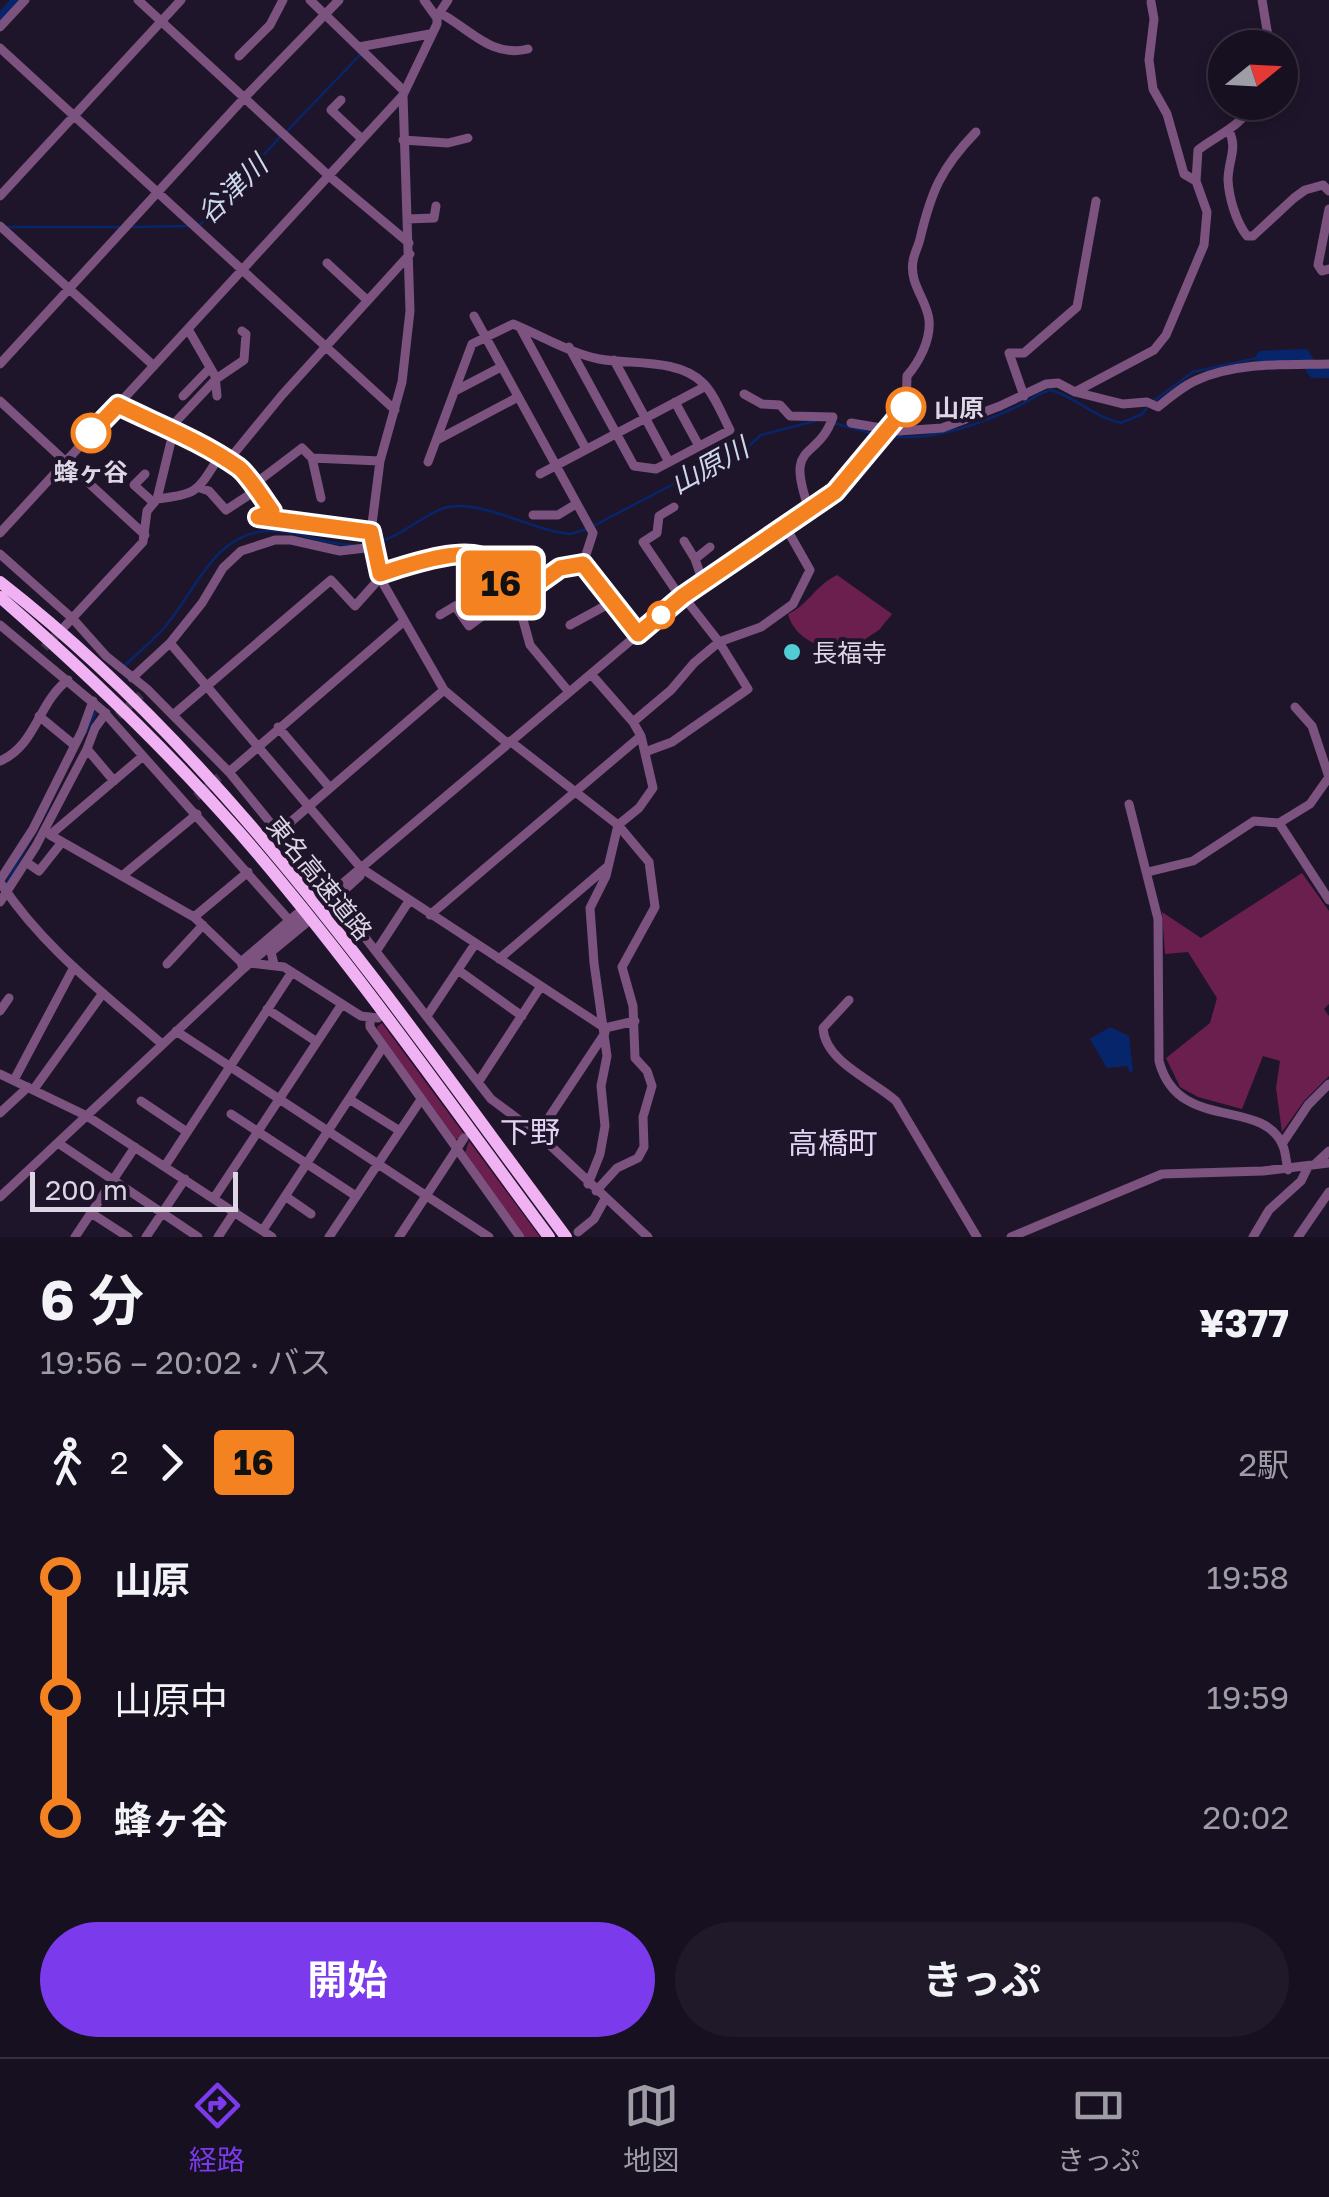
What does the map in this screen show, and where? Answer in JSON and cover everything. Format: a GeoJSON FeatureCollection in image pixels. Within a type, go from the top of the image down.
{"type":"FeatureCollection","features":[{"type":"Feature","properties":{"kind":"highway","name":"東名高速道路"},"geometry":{"type":"LineString","coordinates":[[0,582],[142,709],[248,823],[576,1232]]}},
{"type":"Feature","properties":{"kind":"highway","name":"東名高速道路"},"geometry":{"type":"LineString","coordinates":[[0,598],[132,718],[238,832],[382,1012],[549,1237]]}},
{"type":"Feature","properties":{"kind":"street"},"geometry":{"type":"LineString","coordinates":[[0,27],[25,0]]}},
{"type":"Feature","properties":{"kind":"street"},"geometry":{"type":"LineString","coordinates":[[138,0],[409,249]]}},
{"type":"Feature","properties":{"kind":"street"},"geometry":{"type":"LineString","coordinates":[[0,196],[182,0]]}},
{"type":"Feature","properties":{"kind":"street"},"geometry":{"type":"LineString","coordinates":[[239,56],[270,24],[283,0]]}},
{"type":"Feature","properties":{"kind":"street"},"geometry":{"type":"LineString","coordinates":[[310,0],[404,93],[409,249],[406,353],[380,461],[371,532],[380,576],[444,690],[618,826],[648,862],[655,907],[622,967],[634,1020],[635,1058],[647,1071],[652,1086],[643,1117],[644,1147],[638,1158],[592,1187]]}},
{"type":"Feature","properties":{"kind":"street"},"geometry":{"type":"LineString","coordinates":[[0,364],[339,0]]}},
{"type":"Feature","properties":{"kind":"street"},"geometry":{"type":"LineString","coordinates":[[424,0],[438,15],[466,27],[484,44],[512,52],[528,49]]}},
{"type":"Feature","properties":{"kind":"street"},"geometry":{"type":"LineString","coordinates":[[0,533],[404,93],[448,0]]}},
{"type":"Feature","properties":{"kind":"street"},"geometry":{"type":"LineString","coordinates":[[1262,0],[1267,30]]}},
{"type":"Feature","properties":{"kind":"street"},"geometry":{"type":"LineString","coordinates":[[1152,2],[1154,19],[1148,60],[1152,89],[1167,114],[1184,174],[1196,181]]}},
{"type":"Feature","properties":{"kind":"street"},"geometry":{"type":"LineString","coordinates":[[358,46],[430,34]]}},
{"type":"Feature","properties":{"kind":"street"},"geometry":{"type":"LineString","coordinates":[[0,48],[394,410]]}},
{"type":"Feature","properties":{"kind":"street"},"geometry":{"type":"LineString","coordinates":[[342,100],[331,110],[362,139]]}},
{"type":"Feature","properties":{"kind":"street"},"geometry":{"type":"LineString","coordinates":[[1075,392],[1154,350],[1166,335],[1204,246],[1206,212],[1196,181],[1198,150],[1241,120]]}},
{"type":"Feature","properties":{"kind":"street"},"geometry":{"type":"LineString","coordinates":[[1229,131],[1235,142],[1228,184],[1238,223],[1247,236],[1253,236],[1305,190],[1323,185],[1329,191]]}},
{"type":"Feature","properties":{"kind":"street"},"geometry":{"type":"LineString","coordinates":[[326,898],[682,597],[835,492],[906,407],[906,376],[916,366],[924,348],[929,319],[916,290],[912,262],[928,204],[950,161],[976,132]]}},
{"type":"Feature","properties":{"kind":"street"},"geometry":{"type":"LineString","coordinates":[[403,140],[448,143],[468,138]]}},
{"type":"Feature","properties":{"kind":"street"},"geometry":{"type":"LineString","coordinates":[[1024,396],[1009,353],[1024,353],[1077,308],[1096,201]]}},
{"type":"Feature","properties":{"kind":"street"},"geometry":{"type":"LineString","coordinates":[[407,219],[430,220],[436,206]]}},
{"type":"Feature","properties":{"kind":"street"},"geometry":{"type":"LineString","coordinates":[[1329,209],[1318,264],[1322,272],[1329,269]]}},
{"type":"Feature","properties":{"kind":"street"},"geometry":{"type":"LineString","coordinates":[[0,226],[154,366]]}},
{"type":"Feature","properties":{"kind":"street"},"geometry":{"type":"LineString","coordinates":[[145,474],[134,485],[156,501],[186,496],[200,488],[409,249]]}},
{"type":"Feature","properties":{"kind":"street"},"geometry":{"type":"LineString","coordinates":[[328,263],[367,300]]}},
{"type":"Feature","properties":{"kind":"street"},"geometry":{"type":"LineString","coordinates":[[474,316],[593,533],[583,564]]}},
{"type":"Feature","properties":{"kind":"street"},"geometry":{"type":"LineString","coordinates":[[428,462],[472,344],[512,324],[597,358],[658,363],[699,379],[730,430],[656,469],[634,466],[569,347]]}},
{"type":"Feature","properties":{"kind":"street"},"geometry":{"type":"LineString","coordinates":[[520,327],[586,449]]}},
{"type":"Feature","properties":{"kind":"street"},"geometry":{"type":"LineString","coordinates":[[188,329],[216,380],[217,396]]}},
{"type":"Feature","properties":{"kind":"street"},"geometry":{"type":"LineString","coordinates":[[69,622],[143,542],[147,511],[156,501],[171,432],[216,380],[244,360],[246,334],[242,332]]}},
{"type":"Feature","properties":{"kind":"street"},"geometry":{"type":"LineString","coordinates":[[614,360],[669,462]]}},
{"type":"Feature","properties":{"kind":"street"},"geometry":{"type":"LineString","coordinates":[[851,423],[887,430],[942,428],[1046,384],[1058,383],[1075,392],[1123,404],[1147,402],[1158,406],[1186,386],[1218,372],[1329,364]]}},
{"type":"Feature","properties":{"kind":"street"},"geometry":{"type":"LineString","coordinates":[[184,396],[210,368]]}},
{"type":"Feature","properties":{"kind":"street"},"geometry":{"type":"LineString","coordinates":[[456,390],[501,368]]}},
{"type":"Feature","properties":{"kind":"street"},"geometry":{"type":"LineString","coordinates":[[540,474],[706,386]]}},
{"type":"Feature","properties":{"kind":"street"},"geometry":{"type":"LineString","coordinates":[[744,394],[762,404],[780,405],[790,416],[833,417],[829,428],[804,453],[800,464],[809,509]]}},
{"type":"Feature","properties":{"kind":"street"},"geometry":{"type":"LineString","coordinates":[[436,440],[518,398]]}},
{"type":"Feature","properties":{"kind":"street"},"geometry":{"type":"LineString","coordinates":[[0,401],[145,535]]}},
{"type":"Feature","properties":{"kind":"street"},"geometry":{"type":"LineString","coordinates":[[676,402],[699,446]]}},
{"type":"Feature","properties":{"kind":"street"},"geometry":{"type":"LineString","coordinates":[[118,405],[171,432],[194,438],[240,468],[272,511],[258,517],[371,532]]}},
{"type":"Feature","properties":{"kind":"street"},"geometry":{"type":"LineString","coordinates":[[200,488],[209,491],[226,510],[302,448],[312,458],[321,498]]}},
{"type":"Feature","properties":{"kind":"street"},"geometry":{"type":"LineString","coordinates":[[312,458],[380,461]]}},
{"type":"Feature","properties":{"kind":"street"},"geometry":{"type":"LineString","coordinates":[[307,486],[318,480]]}},
{"type":"Feature","properties":{"kind":"street"},"geometry":{"type":"LineString","coordinates":[[533,515],[558,515],[576,504]]}},
{"type":"Feature","properties":{"kind":"street"},"geometry":{"type":"LineString","coordinates":[[645,752],[672,742],[748,689],[719,642],[643,542],[658,534],[659,516],[674,507]]}},
{"type":"Feature","properties":{"kind":"street"},"geometry":{"type":"LineString","coordinates":[[633,722],[719,642],[760,627],[793,604],[810,570],[784,526]]}},
{"type":"Feature","properties":{"kind":"street"},"geometry":{"type":"LineString","coordinates":[[132,678],[170,643],[202,603],[223,568],[241,551],[275,540],[340,550],[374,547]]}},
{"type":"Feature","properties":{"kind":"street"},"geometry":{"type":"LineString","coordinates":[[684,540],[703,582]]}},
{"type":"Feature","properties":{"kind":"street"},"geometry":{"type":"LineString","coordinates":[[695,559],[710,548]]}},
{"type":"Feature","properties":{"kind":"street"},"geometry":{"type":"LineString","coordinates":[[0,554],[173,716],[279,832],[326,898],[377,950],[492,1099],[538,1134],[604,1200],[648,1237]]}},
{"type":"Feature","properties":{"kind":"street"},"geometry":{"type":"LineString","coordinates":[[173,716],[331,580],[355,606],[380,576],[429,558],[469,555],[490,563],[498,581],[515,596],[530,645],[569,692]]}},
{"type":"Feature","properties":{"kind":"street"},"geometry":{"type":"LineString","coordinates":[[440,615],[455,606],[468,626],[560,568],[583,564]]}},
{"type":"Feature","properties":{"kind":"street"},"geometry":{"type":"LineString","coordinates":[[583,564],[638,634]]}},
{"type":"Feature","properties":{"kind":"street"},"geometry":{"type":"LineString","coordinates":[[570,624],[614,601]]}},
{"type":"Feature","properties":{"kind":"street"},"geometry":{"type":"LineString","coordinates":[[225,773],[403,622]]}},
{"type":"Feature","properties":{"kind":"street"},"geometry":{"type":"LineString","coordinates":[[0,625],[41,652],[105,711],[144,756],[192,800],[197,814],[248,872],[298,919]]}},
{"type":"Feature","properties":{"kind":"street"},"geometry":{"type":"LineString","coordinates":[[170,643],[361,867],[605,1030]]}},
{"type":"Feature","properties":{"kind":"street"},"geometry":{"type":"LineString","coordinates":[[591,674],[641,736],[653,788],[639,808],[618,826],[609,866],[590,908],[608,1056],[601,1086],[605,1126],[592,1187]]}},
{"type":"Feature","properties":{"kind":"street"},"geometry":{"type":"LineString","coordinates":[[0,761],[25,744],[52,692],[68,680]]}},
{"type":"Feature","properties":{"kind":"street"},"geometry":{"type":"LineString","coordinates":[[279,832],[444,690]]}},
{"type":"Feature","properties":{"kind":"street"},"geometry":{"type":"LineString","coordinates":[[1148,872],[1192,861],[1254,820],[1279,823],[1310,804],[1329,777],[1312,726],[1295,707]]}},
{"type":"Feature","properties":{"kind":"street"},"geometry":{"type":"LineString","coordinates":[[2,889],[72,744],[105,711]]}},
{"type":"Feature","properties":{"kind":"street"},"geometry":{"type":"LineString","coordinates":[[2,889],[46,834],[105,711]]}},
{"type":"Feature","properties":{"kind":"street"},"geometry":{"type":"LineString","coordinates":[[40,716],[72,744]]}},
{"type":"Feature","properties":{"kind":"street"},"geometry":{"type":"LineString","coordinates":[[278,727],[330,788]]}},
{"type":"Feature","properties":{"kind":"street"},"geometry":{"type":"LineString","coordinates":[[430,914],[641,736]]}},
{"type":"Feature","properties":{"kind":"street"},"geometry":{"type":"LineString","coordinates":[[87,750],[114,781]]}},
{"type":"Feature","properties":{"kind":"street"},"geometry":{"type":"LineString","coordinates":[[46,834],[144,756]]}},
{"type":"Feature","properties":{"kind":"street"},"geometry":{"type":"LineString","coordinates":[[1129,804],[1158,918],[1159,1062],[1163,1078],[1179,1098],[1264,1125],[1282,1144],[1288,1170]]}},
{"type":"Feature","properties":{"kind":"street"},"geometry":{"type":"LineString","coordinates":[[122,876],[197,814]]}},
{"type":"Feature","properties":{"kind":"street"},"geometry":{"type":"LineString","coordinates":[[1279,823],[1329,900]]}},
{"type":"Feature","properties":{"kind":"street"},"geometry":{"type":"LineString","coordinates":[[46,834],[198,921],[244,965],[274,964],[374,1018],[370,1027],[383,1047],[520,1237]]}},
{"type":"Feature","properties":{"kind":"street"},"geometry":{"type":"LineString","coordinates":[[26,862],[38,872],[62,842]]}},
{"type":"Feature","properties":{"kind":"street"},"geometry":{"type":"LineString","coordinates":[[499,959],[609,866]]}},
{"type":"Feature","properties":{"kind":"street"},"geometry":{"type":"LineString","coordinates":[[168,964],[198,921],[248,872]]}},
{"type":"Feature","properties":{"kind":"street"},"geometry":{"type":"LineString","coordinates":[[2,889],[20,913],[74,967],[162,1044]]}},
{"type":"Feature","properties":{"kind":"street"},"geometry":{"type":"LineString","coordinates":[[377,950],[409,901]]}},
{"type":"Feature","properties":{"kind":"street"},"geometry":{"type":"LineString","coordinates":[[274,964],[271,952],[298,919]]}},
{"type":"Feature","properties":{"kind":"street"},"geometry":{"type":"LineString","coordinates":[[0,1198],[244,965],[298,919]]}},
{"type":"Feature","properties":{"kind":"street"},"geometry":{"type":"LineString","coordinates":[[426,1015],[475,944]]}},
{"type":"Feature","properties":{"kind":"street"},"geometry":{"type":"LineString","coordinates":[[14,1080],[74,967]]}},
{"type":"Feature","properties":{"kind":"street"},"geometry":{"type":"LineString","coordinates":[[458,970],[522,1016]]}},
{"type":"Feature","properties":{"kind":"street"},"geometry":{"type":"LineString","coordinates":[[165,1166],[292,972]]}},
{"type":"Feature","properties":{"kind":"street"},"geometry":{"type":"LineString","coordinates":[[479,1081],[540,986]]}},
{"type":"Feature","properties":{"kind":"street"},"geometry":{"type":"LineString","coordinates":[[0,1113],[31,1088],[104,993]]}},
{"type":"Feature","properties":{"kind":"street"},"geometry":{"type":"LineString","coordinates":[[0,1011],[9,998]]}},
{"type":"Feature","properties":{"kind":"street"},"geometry":{"type":"LineString","coordinates":[[848,1000],[823,1028],[823,1035],[834,1054],[857,1075],[876,1083],[896,1101],[976,1237]]}},
{"type":"Feature","properties":{"kind":"street"},"geometry":{"type":"LineString","coordinates":[[214,1198],[342,1004]]}},
{"type":"Feature","properties":{"kind":"street"},"geometry":{"type":"LineString","coordinates":[[267,1010],[317,1042]]}},
{"type":"Feature","properties":{"kind":"street"},"geometry":{"type":"LineString","coordinates":[[412,1014],[426,1015]]}},
{"type":"Feature","properties":{"kind":"street"},"geometry":{"type":"LineString","coordinates":[[538,1134],[605,1030],[634,1020]]}},
{"type":"Feature","properties":{"kind":"street"},"geometry":{"type":"LineString","coordinates":[[176,1031],[489,1237]]}},
{"type":"Feature","properties":{"kind":"street"},"geometry":{"type":"LineString","coordinates":[[263,1230],[383,1047]]}},
{"type":"Feature","properties":{"kind":"street"},"geometry":{"type":"LineString","coordinates":[[0,1074],[87,1116],[272,1237]]}},
{"type":"Feature","properties":{"kind":"street"},"geometry":{"type":"LineString","coordinates":[[1282,1144],[1308,1105],[1329,1084]]}},
{"type":"Feature","properties":{"kind":"street"},"geometry":{"type":"LineString","coordinates":[[349,1099],[400,1131]]}},
{"type":"Feature","properties":{"kind":"street"},"geometry":{"type":"LineString","coordinates":[[485,1109],[492,1099]]}},
{"type":"Feature","properties":{"kind":"street"},"geometry":{"type":"LineString","coordinates":[[141,1101],[187,1132]]}},
{"type":"Feature","properties":{"kind":"street"},"geometry":{"type":"LineString","coordinates":[[329,1237],[420,1101]]}},
{"type":"Feature","properties":{"kind":"street"},"geometry":{"type":"LineString","coordinates":[[230,1114],[356,1196]]}},
{"type":"Feature","properties":{"kind":"street"},"geometry":{"type":"LineString","coordinates":[[399,1237],[464,1138]]}},
{"type":"Feature","properties":{"kind":"street"},"geometry":{"type":"LineString","coordinates":[[58,1143],[198,1237]]}},
{"type":"Feature","properties":{"kind":"street"},"geometry":{"type":"LineString","coordinates":[[76,1237],[136,1147]]}},
{"type":"Feature","properties":{"kind":"street"},"geometry":{"type":"LineString","coordinates":[[1252,1237],[1269,1210],[1329,1150]]}},
{"type":"Feature","properties":{"kind":"street"},"geometry":{"type":"LineString","coordinates":[[1012,1237],[1148,1178],[1176,1172],[1288,1170],[1329,1163]]}},
{"type":"Feature","properties":{"kind":"street"},"geometry":{"type":"LineString","coordinates":[[146,1237],[185,1180]]}},
{"type":"Feature","properties":{"kind":"street"},"geometry":{"type":"LineString","coordinates":[[1298,1237],[1329,1192]]}},
{"type":"Feature","properties":{"kind":"street"},"geometry":{"type":"LineString","coordinates":[[285,1196],[310,1214]]}},
{"type":"Feature","properties":{"kind":"street"},"geometry":{"type":"LineString","coordinates":[[576,1232],[594,1219],[604,1200]]}},
{"type":"Feature","properties":{"kind":"street"},"geometry":{"type":"LineString","coordinates":[[218,1237],[235,1212]]}},
{"type":"Feature","properties":{"kind":"street"},"geometry":{"type":"LineString","coordinates":[[91,1213],[128,1237]]}},
{"type":"Feature","properties":{"kind":"street"},"geometry":{"type":"LineString","coordinates":[[576,1232],[592,1237]]}},
{"type":"Feature","properties":{"kind":"shaded area"},"geometry":{"type":"Polygon","coordinates":[[[837,575],[892,614],[879,630],[856,645],[843,638],[832,649],[804,637],[788,614],[837,575]]]}},
{"type":"Feature","properties":{"kind":"shaded area"},"geometry":{"type":"Polygon","coordinates":[[[1302,873],[1329,911],[1329,1004],[1324,1009],[1329,1016],[1329,1076],[1304,1101],[1282,1132],[1276,1088],[1280,1061],[1263,1056],[1242,1109],[1198,1097],[1180,1087],[1166,1058],[1210,1023],[1217,998],[1188,952],[1165,954],[1162,912],[1201,938],[1302,873]]]}},
{"type":"Feature","properties":{"kind":"shaded area"},"geometry":{"type":"Polygon","coordinates":[[[382,1023],[464,1134],[460,1139],[455,1139],[378,1031],[382,1023]]]}},
{"type":"Feature","properties":{"kind":"shaded area"},"geometry":{"type":"Polygon","coordinates":[[[469,1141],[540,1237],[525,1237],[465,1153],[469,1141]]]}},
{"type":"Feature","properties":{"kind":"water"},"geometry":{"type":"Polygon","coordinates":[[[1110,1027],[1129,1036],[1133,1071],[1129,1072],[1128,1066],[1107,1068],[1090,1039],[1110,1027]]]}},
{"type":"Feature","properties":{"kind":"waterway"},"geometry":{"type":"LineString","coordinates":[[0,20],[18,0]]}},
{"type":"Feature","properties":{"kind":"waterway","name":"谷津川"},"geometry":{"type":"LineString","coordinates":[[286,132],[360,55]]}},
{"type":"Feature","properties":{"kind":"waterway","name":"谷津川"},"geometry":{"type":"LineString","coordinates":[[198,227],[280,137]]}},
{"type":"Feature","properties":{"kind":"waterway","name":"谷津川"},"geometry":{"type":"LineString","coordinates":[[133,227],[190,226]]}},
{"type":"Feature","properties":{"kind":"waterway","name":"谷津川"},"geometry":{"type":"LineString","coordinates":[[8,227],[120,227]]}},
{"type":"Feature","properties":{"kind":"waterway","name":"山原川"},"geometry":{"type":"LineString","coordinates":[[1262,357],[1304,355],[1314,372],[1329,372]]}},
{"type":"Feature","properties":{"kind":"waterway","name":"山原川"},"geometry":{"type":"LineString","coordinates":[[1155,400],[1193,372],[1262,357]]}},
{"type":"Feature","properties":{"kind":"waterway","name":"山原川"},"geometry":{"type":"LineString","coordinates":[[886,436],[919,437],[952,431],[1001,414],[1051,390],[1121,423],[1142,414],[1149,405]]}},
{"type":"Feature","properties":{"kind":"waterway","name":"山原川"},"geometry":{"type":"LineString","coordinates":[[595,525],[740,454],[761,435],[815,421]]}},
{"type":"Feature","properties":{"kind":"waterway","name":"山原川"},"geometry":{"type":"LineString","coordinates":[[833,423],[878,435]]}},
{"type":"Feature","properties":{"kind":"waterway","name":"山原川"},"geometry":{"type":"LineString","coordinates":[[375,543],[435,512],[456,506],[485,510],[557,532],[570,534],[587,529]]}},
{"type":"Feature","properties":{"kind":"waterway","name":"山原川"},"geometry":{"type":"LineString","coordinates":[[124,666],[163,629],[206,568],[232,543],[248,535],[278,531],[357,545]]}},
{"type":"Feature","properties":{"kind":"waterway","name":"山原川"},"geometry":{"type":"LineString","coordinates":[[86,732],[96,712]]}},
{"type":"Feature","properties":{"kind":"waterway","name":"山原川"},"geometry":{"type":"LineString","coordinates":[[7,882],[49,806]]}},
{"type":"Feature","properties":{"kind":"tunnel"},"geometry":{"type":"LineString","coordinates":[[44,648],[63,628]]}},
{"type":"Feature","properties":{"kind":"tunnel"},"geometry":{"type":"LineString","coordinates":[[118,716],[141,695]]}},
{"type":"Feature","properties":{"kind":"tunnel"},"geometry":{"type":"LineString","coordinates":[[196,797],[219,777]]}},
{"type":"Feature","properties":{"kind":"bus line","name":"16"},"geometry":{"type":"LineString","coordinates":[[91,433],[118,405],[173,433],[194,438],[240,468],[272,511],[258,517],[371,532],[380,574],[429,558],[482,557],[490,563],[498,581],[518,598],[560,568],[583,564],[638,634],[683,596],[835,492],[906,407]]}},
{"type":"Feature","properties":{"kind":"place","name":"山原"},"geometry":{"type":"Point","coordinates":[906,407]}},
{"type":"Feature","properties":{"kind":"place","name":"蜂ヶ谷"},"geometry":{"type":"Point","coordinates":[91,433]}},
{"type":"Feature","properties":{"kind":"place","name":"長福寺"},"geometry":{"type":"Point","coordinates":[792,652]}},
{"type":"Feature","properties":{"kind":"district","name":"下野"},"geometry":{"type":"Point","coordinates":[530,1132]}},
{"type":"Feature","properties":{"kind":"district","name":"高橋町"},"geometry":{"type":"Point","coordinates":[833,1143]}}]}
